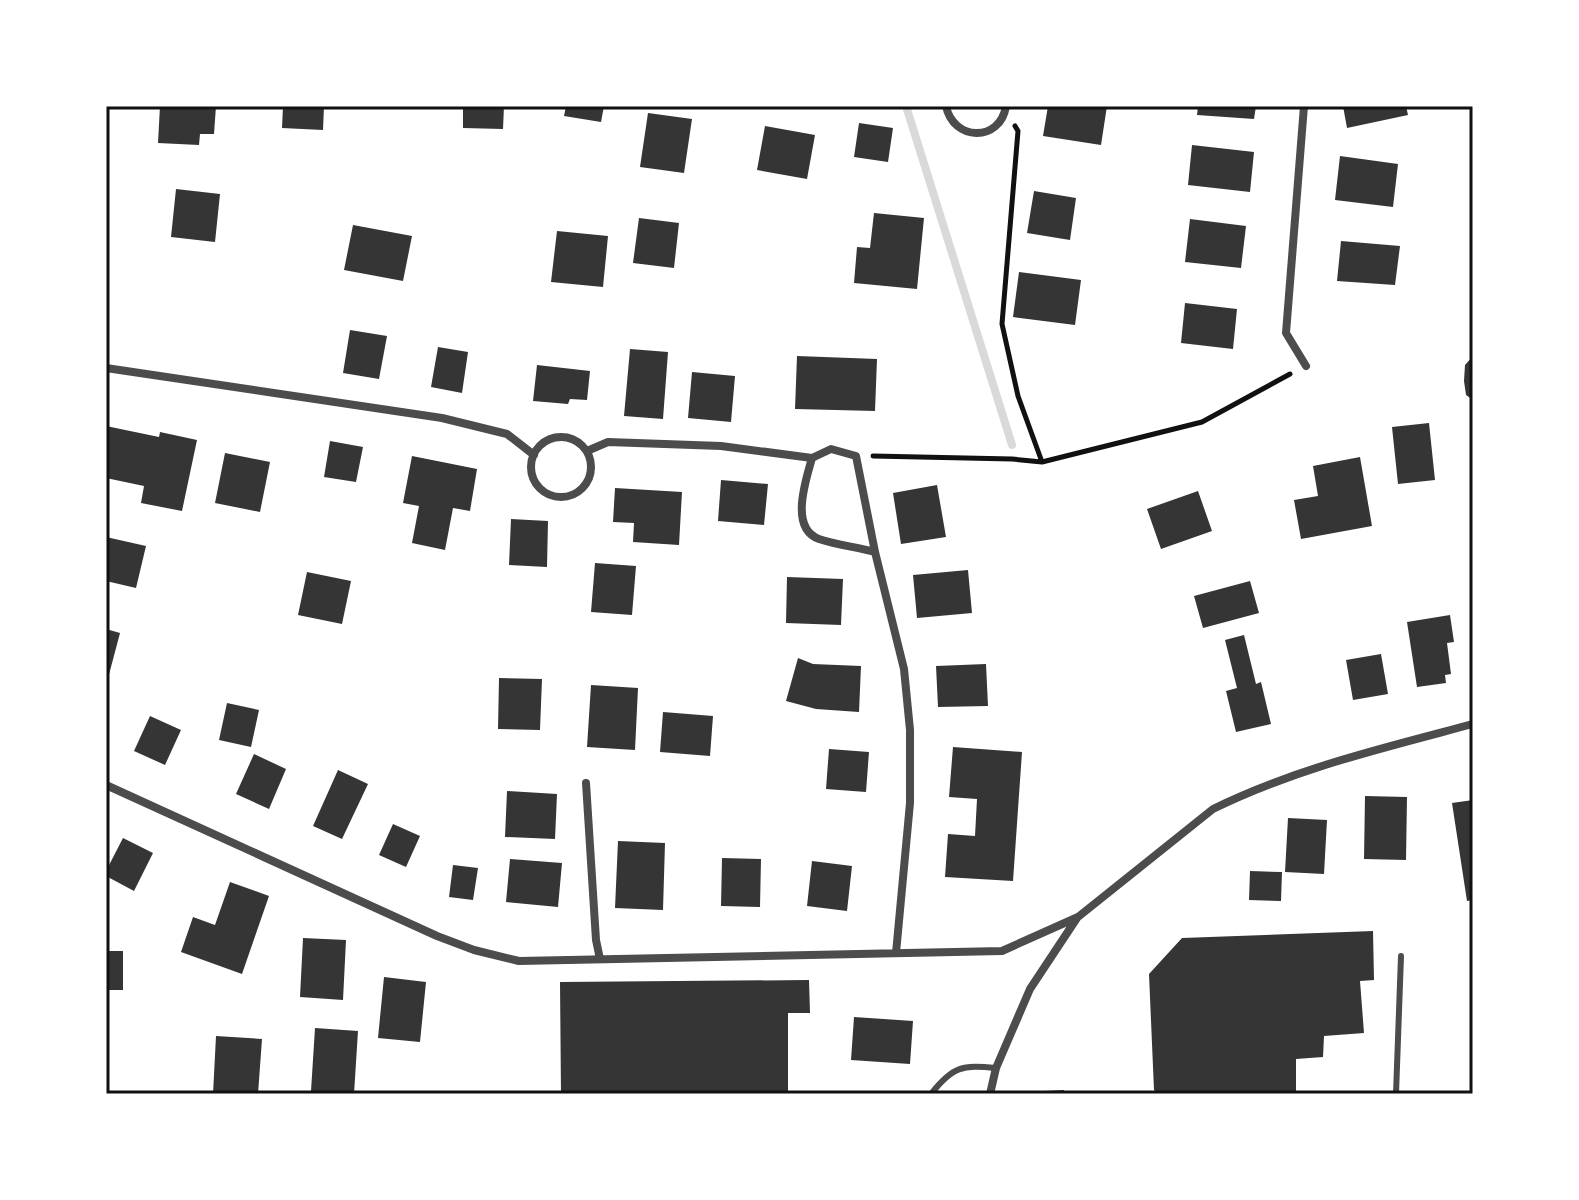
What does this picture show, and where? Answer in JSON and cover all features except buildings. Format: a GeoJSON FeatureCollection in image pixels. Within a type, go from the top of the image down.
{"type":"FeatureCollection","features":[{"type":"Feature","properties":{"kind":"street"},"geometry":{"type":"LineString","coordinates":[[946,106],[956,126],[975,134],[995,128],[1008,108]]}},
{"type":"Feature","properties":{"kind":"street"},"geometry":{"type":"LineString","coordinates":[[1304,106],[1286,333],[1306,366]]}},
{"type":"Feature","properties":{"kind":"street"},"geometry":{"type":"LineString","coordinates":[[106,368],[442,418],[507,434],[534,455]]}},
{"type":"Feature","properties":{"kind":"street"},"geometry":{"type":"LineString","coordinates":[[564,437],[573,439],[587,451],[591,471],[588,481],[581,489],[563,497],[553,496],[537,484],[532,475],[534,455],[546,441],[564,437]]}},
{"type":"Feature","properties":{"kind":"street"},"geometry":{"type":"LineString","coordinates":[[587,451],[608,442],[721,446],[812,458],[831,449],[856,456],[875,552],[904,669],[910,730],[910,803],[896,953]]}},
{"type":"Feature","properties":{"kind":"street"},"geometry":{"type":"LineString","coordinates":[[812,458],[802,503],[804,522],[816,538],[875,552]]}},
{"type":"Feature","properties":{"kind":"street"},"geometry":{"type":"LineString","coordinates":[[106,785],[437,936],[474,950],[519,961],[1002,951],[1078,917],[1213,809],[1264,784],[1313,767],[1473,724]]}},
{"type":"Feature","properties":{"kind":"street"},"geometry":{"type":"LineString","coordinates":[[586,783],[596,940],[600,959]]}},
{"type":"Feature","properties":{"kind":"street"},"geometry":{"type":"LineString","coordinates":[[990,1094],[996,1068],[1030,989],[1078,917]]}},
{"type":"Feature","properties":{"kind":"lane"},"geometry":{"type":"LineString","coordinates":[[1396,1094],[1401,956]]}},
{"type":"Feature","properties":{"kind":"lane"},"geometry":{"type":"LineString","coordinates":[[931,1094],[944,1078],[964,1065],[996,1068]]}},
{"type":"Feature","properties":{"kind":"path"},"geometry":{"type":"LineString","coordinates":[[1008,108],[1018,131],[1017,169],[1002,324],[1018,396],[1042,462]]}},
{"type":"Feature","properties":{"kind":"path"},"geometry":{"type":"LineString","coordinates":[[856,456],[1042,462],[1202,422],[1306,366]]}},
{"type":"Feature","properties":{"kind":"waterway"},"geometry":{"type":"LineString","coordinates":[[906,106],[1012,445]]}}]}
